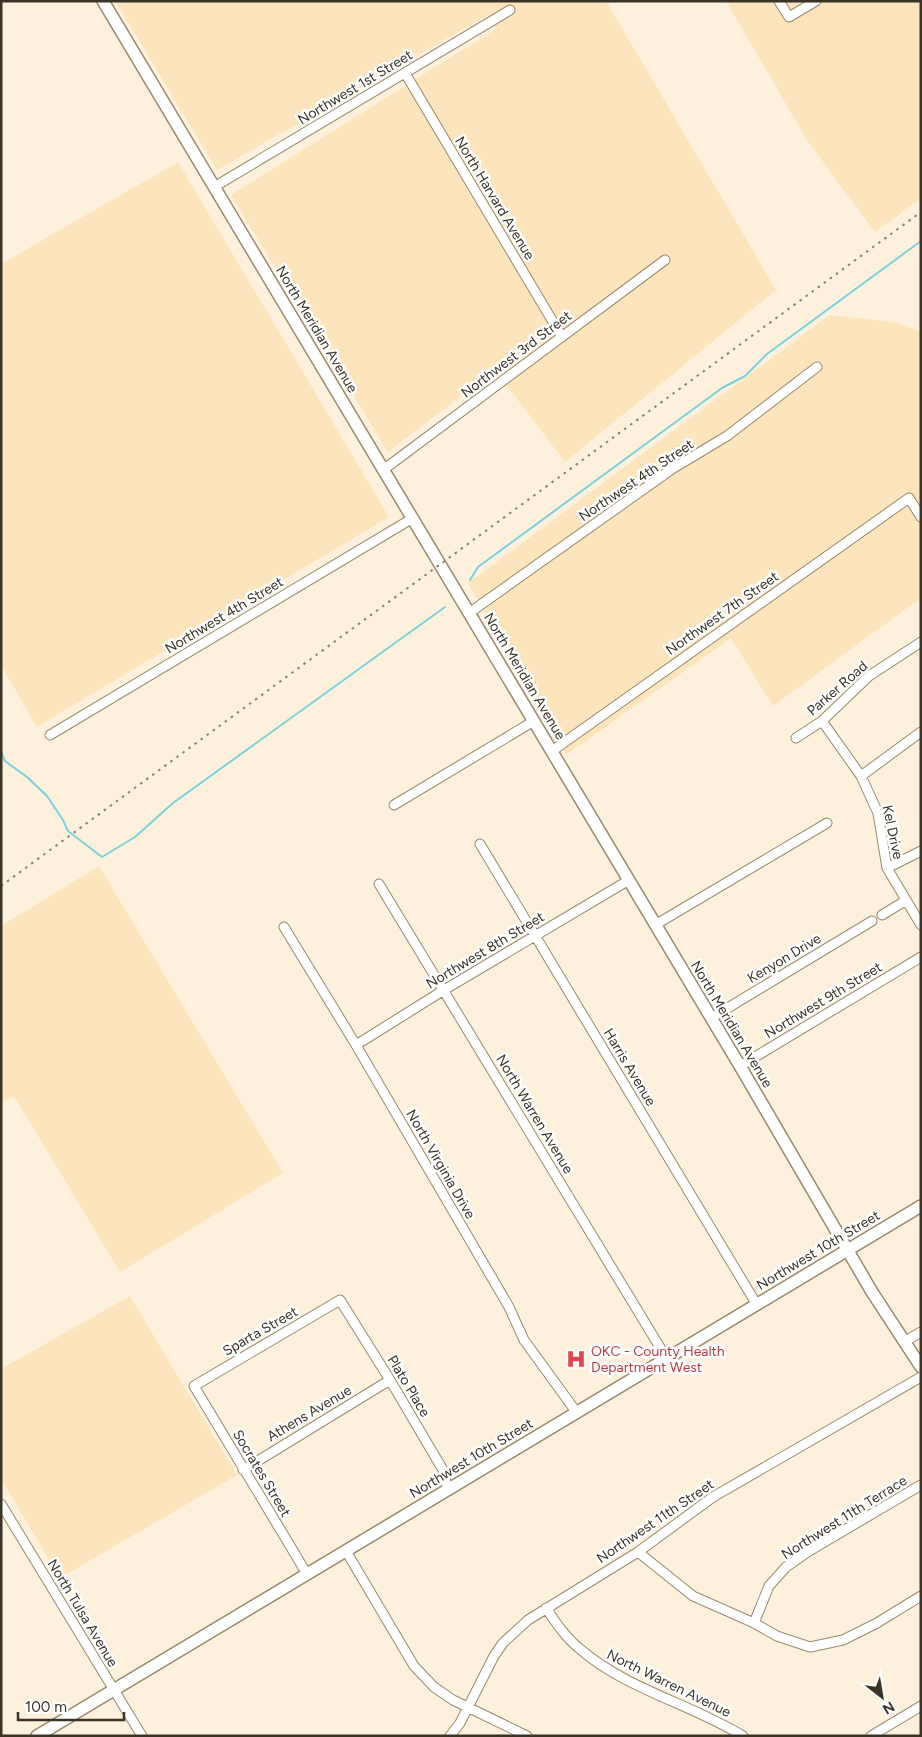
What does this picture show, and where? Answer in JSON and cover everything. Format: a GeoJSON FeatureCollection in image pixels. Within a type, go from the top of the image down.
{"type":"FeatureCollection","features":[{"type":"Feature","properties":{"kind":"main road","name":"North Meridian Avenue"},"geometry":{"type":"LineString","coordinates":[[103,1],[740,1066],[872,1292],[921,1367]]}},
{"type":"Feature","properties":{"kind":"main road","name":"Northwest 10th Street"},"geometry":{"type":"LineString","coordinates":[[37,1736],[921,1206]]}},
{"type":"Feature","properties":{"kind":"street"},"geometry":{"type":"LineString","coordinates":[[779,1],[789,17],[816,1]]}},
{"type":"Feature","properties":{"kind":"street","name":"Northwest 1st Street"},"geometry":{"type":"LineString","coordinates":[[214,187],[510,10]]}},
{"type":"Feature","properties":{"kind":"street","name":"North Harvard Avenue"},"geometry":{"type":"LineString","coordinates":[[405,73],[562,337]]}},
{"type":"Feature","properties":{"kind":"street","name":"Northwest 3rd Street"},"geometry":{"type":"LineString","coordinates":[[383,470],[665,260]]}},
{"type":"Feature","properties":{"kind":"street","name":"Northwest 4th Street"},"geometry":{"type":"LineString","coordinates":[[469,613],[672,469],[727,436],[817,367]]}},
{"type":"Feature","properties":{"kind":"street","name":"Northwest 7th Street"},"geometry":{"type":"LineString","coordinates":[[552,752],[909,498],[921,517]]}},
{"type":"Feature","properties":{"kind":"street","name":"Northwest 4th Street"},"geometry":{"type":"LineString","coordinates":[[50,734],[413,518]]}},
{"type":"Feature","properties":{"kind":"street","name":"Parker Road"},"geometry":{"type":"LineString","coordinates":[[796,738],[822,721],[869,676],[921,642]]}},
{"type":"Feature","properties":{"kind":"street"},"geometry":{"type":"LineString","coordinates":[[394,805],[534,721]]}},
{"type":"Feature","properties":{"kind":"street","name":"Kel Drive"},"geometry":{"type":"LineString","coordinates":[[822,721],[861,776],[878,813],[887,868],[905,900],[920,921]]}},
{"type":"Feature","properties":{"kind":"street"},"geometry":{"type":"LineString","coordinates":[[861,776],[921,732]]}},
{"type":"Feature","properties":{"kind":"street"},"geometry":{"type":"LineString","coordinates":[[656,925],[827,823]]}},
{"type":"Feature","properties":{"kind":"street","name":"Harris Avenue"},"geometry":{"type":"LineString","coordinates":[[480,844],[757,1305]]}},
{"type":"Feature","properties":{"kind":"street"},"geometry":{"type":"LineString","coordinates":[[887,868],[921,851]]}},
{"type":"Feature","properties":{"kind":"street","name":"Northwest 8th Street"},"geometry":{"type":"LineString","coordinates":[[356,1045],[444,990],[629,880]]}},
{"type":"Feature","properties":{"kind":"street","name":"North Warren Avenue"},"geometry":{"type":"LineString","coordinates":[[379,884],[667,1359]]}},
{"type":"Feature","properties":{"kind":"street"},"geometry":{"type":"LineString","coordinates":[[882,915],[905,900]]}},
{"type":"Feature","properties":{"kind":"street","name":"Kenyon Drive"},"geometry":{"type":"LineString","coordinates":[[711,1018],[872,921]]}},
{"type":"Feature","properties":{"kind":"street","name":"North Virginia Drive"},"geometry":{"type":"LineString","coordinates":[[284,927],[356,1045],[509,1307],[524,1340],[577,1413]]}},
{"type":"Feature","properties":{"kind":"street","name":"Northwest 9th Street"},"geometry":{"type":"LineString","coordinates":[[740,1066],[921,957]]}},
{"type":"Feature","properties":{"kind":"street","name":"Plato Place"},"geometry":{"type":"LineString","coordinates":[[340,1300],[443,1470],[448,1490]]}},
{"type":"Feature","properties":{"kind":"street","name":"Sparta Street"},"geometry":{"type":"LineString","coordinates":[[194,1386],[340,1300]]}},
{"type":"Feature","properties":{"kind":"street"},"geometry":{"type":"LineString","coordinates":[[904,1342],[921,1332]]}},
{"type":"Feature","properties":{"kind":"street","name":"Northwest 11th Street"},"geometry":{"type":"LineString","coordinates":[[450,1736],[460,1723],[494,1656],[503,1643],[516,1630],[546,1608],[638,1552],[713,1497],[921,1377]]}},
{"type":"Feature","properties":{"kind":"street","name":"Athens Avenue"},"geometry":{"type":"LineString","coordinates":[[243,1470],[390,1380]]}},
{"type":"Feature","properties":{"kind":"street","name":"Socrates Street"},"geometry":{"type":"LineString","coordinates":[[194,1386],[307,1574]]}},
{"type":"Feature","properties":{"kind":"street","name":"Northwest 11th Terrace"},"geometry":{"type":"LineString","coordinates":[[754,1623],[769,1586],[786,1568],[809,1551],[921,1485]]}},
{"type":"Feature","properties":{"kind":"street","name":"North Tulsa Avenue"},"geometry":{"type":"LineString","coordinates":[[3,1511],[142,1736]]}},
{"type":"Feature","properties":{"kind":"street"},"geometry":{"type":"LineString","coordinates":[[346,1551],[414,1666],[434,1687],[453,1700],[527,1736]]}},
{"type":"Feature","properties":{"kind":"street"},"geometry":{"type":"LineString","coordinates":[[638,1552],[692,1596],[754,1623],[777,1636],[810,1647],[842,1640],[876,1623],[921,1596]]}},
{"type":"Feature","properties":{"kind":"street","name":"North Warren Avenue"},"geometry":{"type":"LineString","coordinates":[[546,1608],[578,1648],[605,1668],[743,1736]]}},
{"type":"Feature","properties":{"kind":"street"},"geometry":{"type":"LineString","coordinates":[[871,1736],[921,1706]]}},
{"type":"Feature","properties":{"kind":"shaded area"},"geometry":{"type":"Polygon","coordinates":[[[115,1],[606,1],[776,290],[565,462],[495,370],[388,452],[231,195],[496,29],[488,15],[217,170],[115,1]]]}},
{"type":"Feature","properties":{"kind":"shaded area"},"geometry":{"type":"Polygon","coordinates":[[[726,1],[921,1],[921,198],[875,232],[807,140],[726,1]]]}},
{"type":"Feature","properties":{"kind":"shaded area"},"geometry":{"type":"Polygon","coordinates":[[[178,162],[389,517],[37,727],[1,665],[1,264],[178,162]]]}},
{"type":"Feature","properties":{"kind":"shaded area"},"geometry":{"type":"Polygon","coordinates":[[[830,315],[899,323],[921,332],[921,598],[773,706],[731,638],[566,755],[468,583],[830,315]]]}},
{"type":"Feature","properties":{"kind":"shaded area"},"geometry":{"type":"Polygon","coordinates":[[[99,866],[283,1173],[120,1272],[14,1096],[1,1103],[1,926],[99,866]]]}},
{"type":"Feature","properties":{"kind":"shaded area"},"geometry":{"type":"Polygon","coordinates":[[[130,1296],[237,1475],[60,1578],[1,1479],[1,1369],[130,1296]]]}},
{"type":"Feature","properties":{"kind":"waterway"},"geometry":{"type":"LineString","coordinates":[[470,580],[478,567],[722,388],[745,376],[767,354],[921,241]]}},
{"type":"Feature","properties":{"kind":"waterway"},"geometry":{"type":"LineString","coordinates":[[1,752],[5,761],[27,777],[47,796],[68,831],[102,857],[135,837],[173,803],[445,607]]}},
{"type":"Feature","properties":{"kind":"railway"},"geometry":{"type":"LineString","coordinates":[[1,886],[921,212]]}},
{"type":"Feature","properties":{"kind":"place","name":"OKC - County Health Department West"},"geometry":{"type":"Point","coordinates":[576,1359]}}]}
